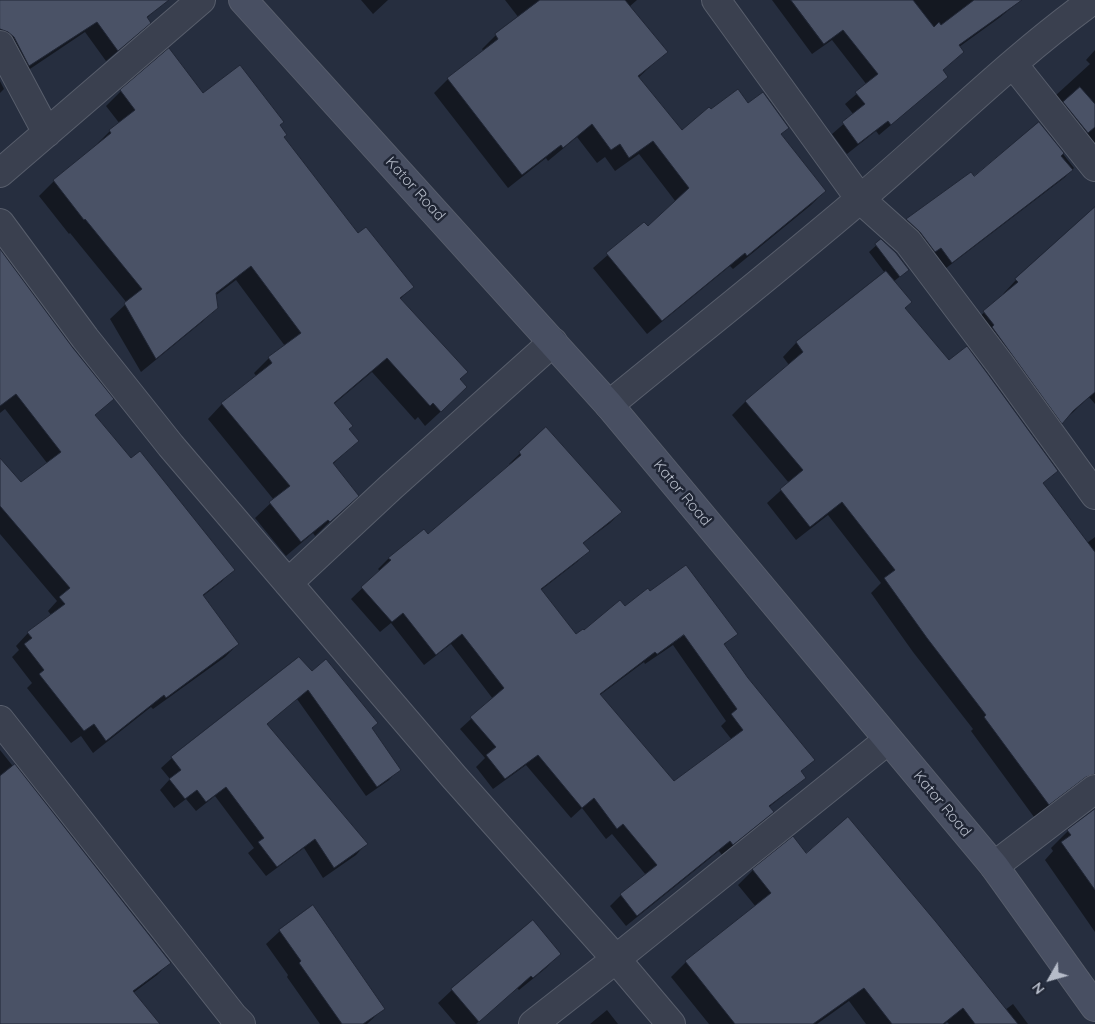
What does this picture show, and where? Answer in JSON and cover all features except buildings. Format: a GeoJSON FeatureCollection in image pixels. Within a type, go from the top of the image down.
{"type":"FeatureCollection","features":[{"type":"Feature","properties":{"kind":"main road","name":"Kator Road"},"geometry":{"type":"LineString","coordinates":[[243,0],[609,405],[994,866],[1095,1007]]}},
{"type":"Feature","properties":{"kind":"street"},"geometry":{"type":"LineString","coordinates":[[0,173],[201,0]]}},
{"type":"Feature","properties":{"kind":"street"},"geometry":{"type":"LineString","coordinates":[[716,0],[860,199],[908,242],[1095,495]]}},
{"type":"Feature","properties":{"kind":"street"},"geometry":{"type":"LineString","coordinates":[[609,405],[860,199],[1013,64],[1066,19],[1093,0]]}},
{"type":"Feature","properties":{"kind":"street"},"geometry":{"type":"LineString","coordinates":[[0,45],[47,133]]}},
{"type":"Feature","properties":{"kind":"street"},"geometry":{"type":"LineString","coordinates":[[1013,64],[1095,167]]}},
{"type":"Feature","properties":{"kind":"street"},"geometry":{"type":"LineString","coordinates":[[0,223],[85,338],[171,446],[454,777],[616,959],[671,1024]]}},
{"type":"Feature","properties":{"kind":"street"},"geometry":{"type":"LineString","coordinates":[[288,583],[391,487],[553,342]]}},
{"type":"Feature","properties":{"kind":"street"},"geometry":{"type":"LineString","coordinates":[[0,720],[232,1021]]}},
{"type":"Feature","properties":{"kind":"street"},"geometry":{"type":"LineString","coordinates":[[533,1024],[888,740]]}},
{"type":"Feature","properties":{"kind":"street"},"geometry":{"type":"LineString","coordinates":[[994,866],[1095,789]]}}]}
